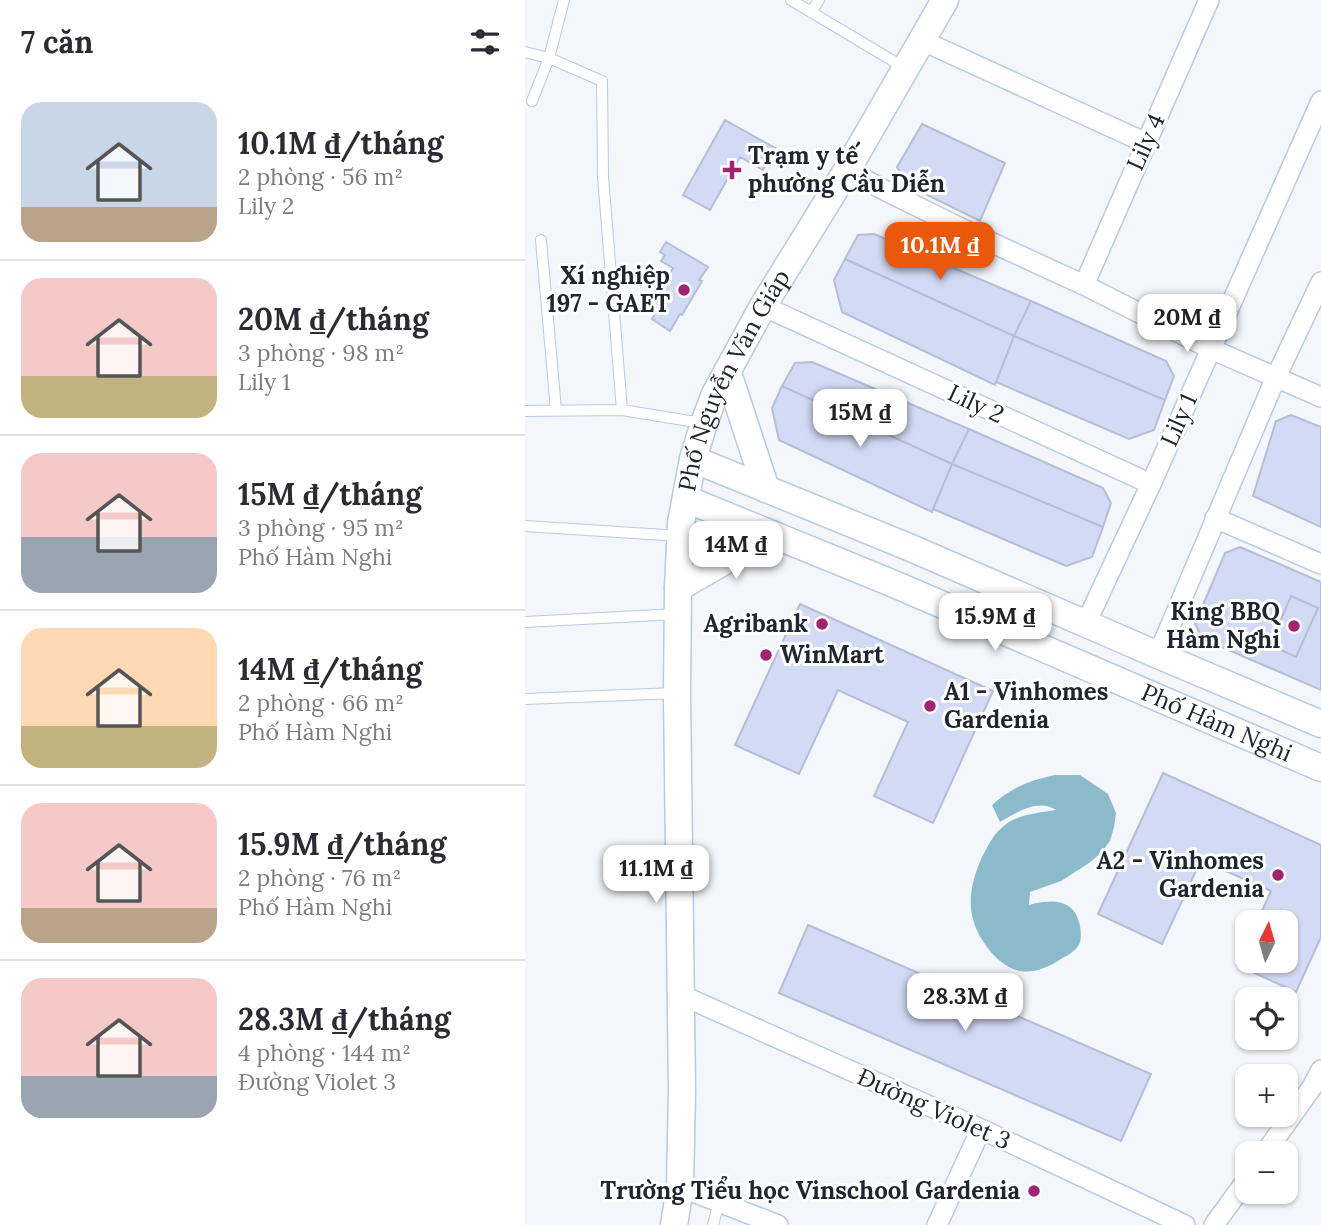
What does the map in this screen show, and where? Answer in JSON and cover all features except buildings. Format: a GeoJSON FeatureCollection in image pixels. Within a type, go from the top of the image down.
{"type":"FeatureCollection","features":[{"type":"Feature","properties":{"kind":"main road","name":"Phố Nguyễn Văn Giáp"},"geometry":{"type":"LineString","coordinates":[[674,1225],[680,1187],[682,1091],[678,601],[680,536],[693,460],[715,394],[763,306],[847,170],[945,0]]}},
{"type":"Feature","properties":{"kind":"main road"},"geometry":{"type":"LineString","coordinates":[[727,373],[766,489]]}},
{"type":"Feature","properties":{"kind":"main road","name":"Phố Hàm Nghi"},"geometry":{"type":"LineString","coordinates":[[693,460],[922,553],[1157,656],[1321,724]]}},
{"type":"Feature","properties":{"kind":"main road","name":"Phố Hàm Nghi"},"geometry":{"type":"LineString","coordinates":[[687,499],[894,584],[1321,768]]}},
{"type":"Feature","properties":{"kind":"main road"},"geometry":{"type":"LineString","coordinates":[[678,601],[772,534]]}},
{"type":"Feature","properties":{"kind":"street","name":"Lily 4"},"geometry":{"type":"LineString","coordinates":[[1084,285],[1209,0]]}},
{"type":"Feature","properties":{"kind":"street"},"geometry":{"type":"LineString","coordinates":[[921,40],[1146,143]]}},
{"type":"Feature","properties":{"kind":"street","name":"Lily 1"},"geometry":{"type":"LineString","coordinates":[[1086,623],[1151,484],[1321,101]]}},
{"type":"Feature","properties":{"kind":"street"},"geometry":{"type":"LineString","coordinates":[[847,170],[1211,349],[1321,397]]}},
{"type":"Feature","properties":{"kind":"street"},"geometry":{"type":"LineString","coordinates":[[1157,656],[1276,377],[1321,282]]}},
{"type":"Feature","properties":{"kind":"street","name":"Lily 2"},"geometry":{"type":"LineString","coordinates":[[763,306],[1151,484]]}},
{"type":"Feature","properties":{"kind":"street"},"geometry":{"type":"LineString","coordinates":[[1215,518],[1321,564]]}},
{"type":"Feature","properties":{"kind":"street","name":"Đường Violet 3"},"geometry":{"type":"LineString","coordinates":[[681,995],[981,1129],[1185,1225]]}},
{"type":"Feature","properties":{"kind":"street"},"geometry":{"type":"LineString","coordinates":[[1274,1141],[1321,1070]]}},
{"type":"Feature","properties":{"kind":"street"},"geometry":{"type":"LineString","coordinates":[[937,1225],[981,1129]]}},
{"type":"Feature","properties":{"kind":"street"},"geometry":{"type":"LineString","coordinates":[[680,1187],[778,1225]]}},
{"type":"Feature","properties":{"kind":"street"},"geometry":{"type":"LineString","coordinates":[[1214,1225],[1235,1196]]}},
{"type":"Feature","properties":{"kind":"lane"},"geometry":{"type":"LineString","coordinates":[[531,101],[549,58],[564,0]]}},
{"type":"Feature","properties":{"kind":"lane"},"geometry":{"type":"LineString","coordinates":[[791,0],[905,68]]}},
{"type":"Feature","properties":{"kind":"lane"},"geometry":{"type":"LineString","coordinates":[[811,12],[819,0]]}},
{"type":"Feature","properties":{"kind":"lane"},"geometry":{"type":"LineString","coordinates":[[525,52],[549,58],[602,81],[603,177],[622,410]]}},
{"type":"Feature","properties":{"kind":"lane"},"geometry":{"type":"LineString","coordinates":[[541,240],[557,410]]}},
{"type":"Feature","properties":{"kind":"lane"},"geometry":{"type":"LineString","coordinates":[[525,411],[622,410],[704,423]]}},
{"type":"Feature","properties":{"kind":"lane"},"geometry":{"type":"LineString","coordinates":[[525,526],[680,536]]}},
{"type":"Feature","properties":{"kind":"lane"},"geometry":{"type":"LineString","coordinates":[[525,622],[678,601]]}},
{"type":"Feature","properties":{"kind":"lane"},"geometry":{"type":"LineString","coordinates":[[525,699],[677,693]]}},
{"type":"Feature","properties":{"kind":"lane"},"geometry":{"type":"LineString","coordinates":[[713,1225],[719,1202]]}},
{"type":"Feature","properties":{"kind":"water"},"geometry":{"type":"Polygon","coordinates":[[[1055,775],[1080,775],[1108,794],[1116,813],[1114,827],[1110,841],[1089,863],[1061,881],[1030,892],[1029,905],[1053,902],[1067,905],[1073,910],[1080,926],[1081,939],[1074,950],[1050,965],[1040,970],[1021,971],[1003,963],[980,936],[972,913],[972,890],[983,855],[1001,828],[1023,816],[1056,810],[1035,806],[1000,822],[992,805],[1021,786],[1055,775]]]}},
{"type":"Feature","properties":{"kind":"place","name":"Trạm y tế phường Cầu Diễn"},"geometry":{"type":"Point","coordinates":[732,170]}},
{"type":"Feature","properties":{"kind":"place","name":"Xí nghiệp 197 - GAET"},"geometry":{"type":"Point","coordinates":[684,290]}},
{"type":"Feature","properties":{"kind":"place","name":"Agribank"},"geometry":{"type":"Point","coordinates":[822,624]}},
{"type":"Feature","properties":{"kind":"place","name":"King BBQ Hàm Nghi"},"geometry":{"type":"Point","coordinates":[1294,626]}},
{"type":"Feature","properties":{"kind":"place","name":"WinMart"},"geometry":{"type":"Point","coordinates":[766,655]}},
{"type":"Feature","properties":{"kind":"place","name":"A1 - Vinhomes Gardenia"},"geometry":{"type":"Point","coordinates":[930,706]}},
{"type":"Feature","properties":{"kind":"place","name":"A2 - Vinhomes Gardenia"},"geometry":{"type":"Point","coordinates":[1278,875]}},
{"type":"Feature","properties":{"kind":"place","name":"Trường Tiểu học Vinschool Gardenia"},"geometry":{"type":"Point","coordinates":[1034,1191]}}]}
